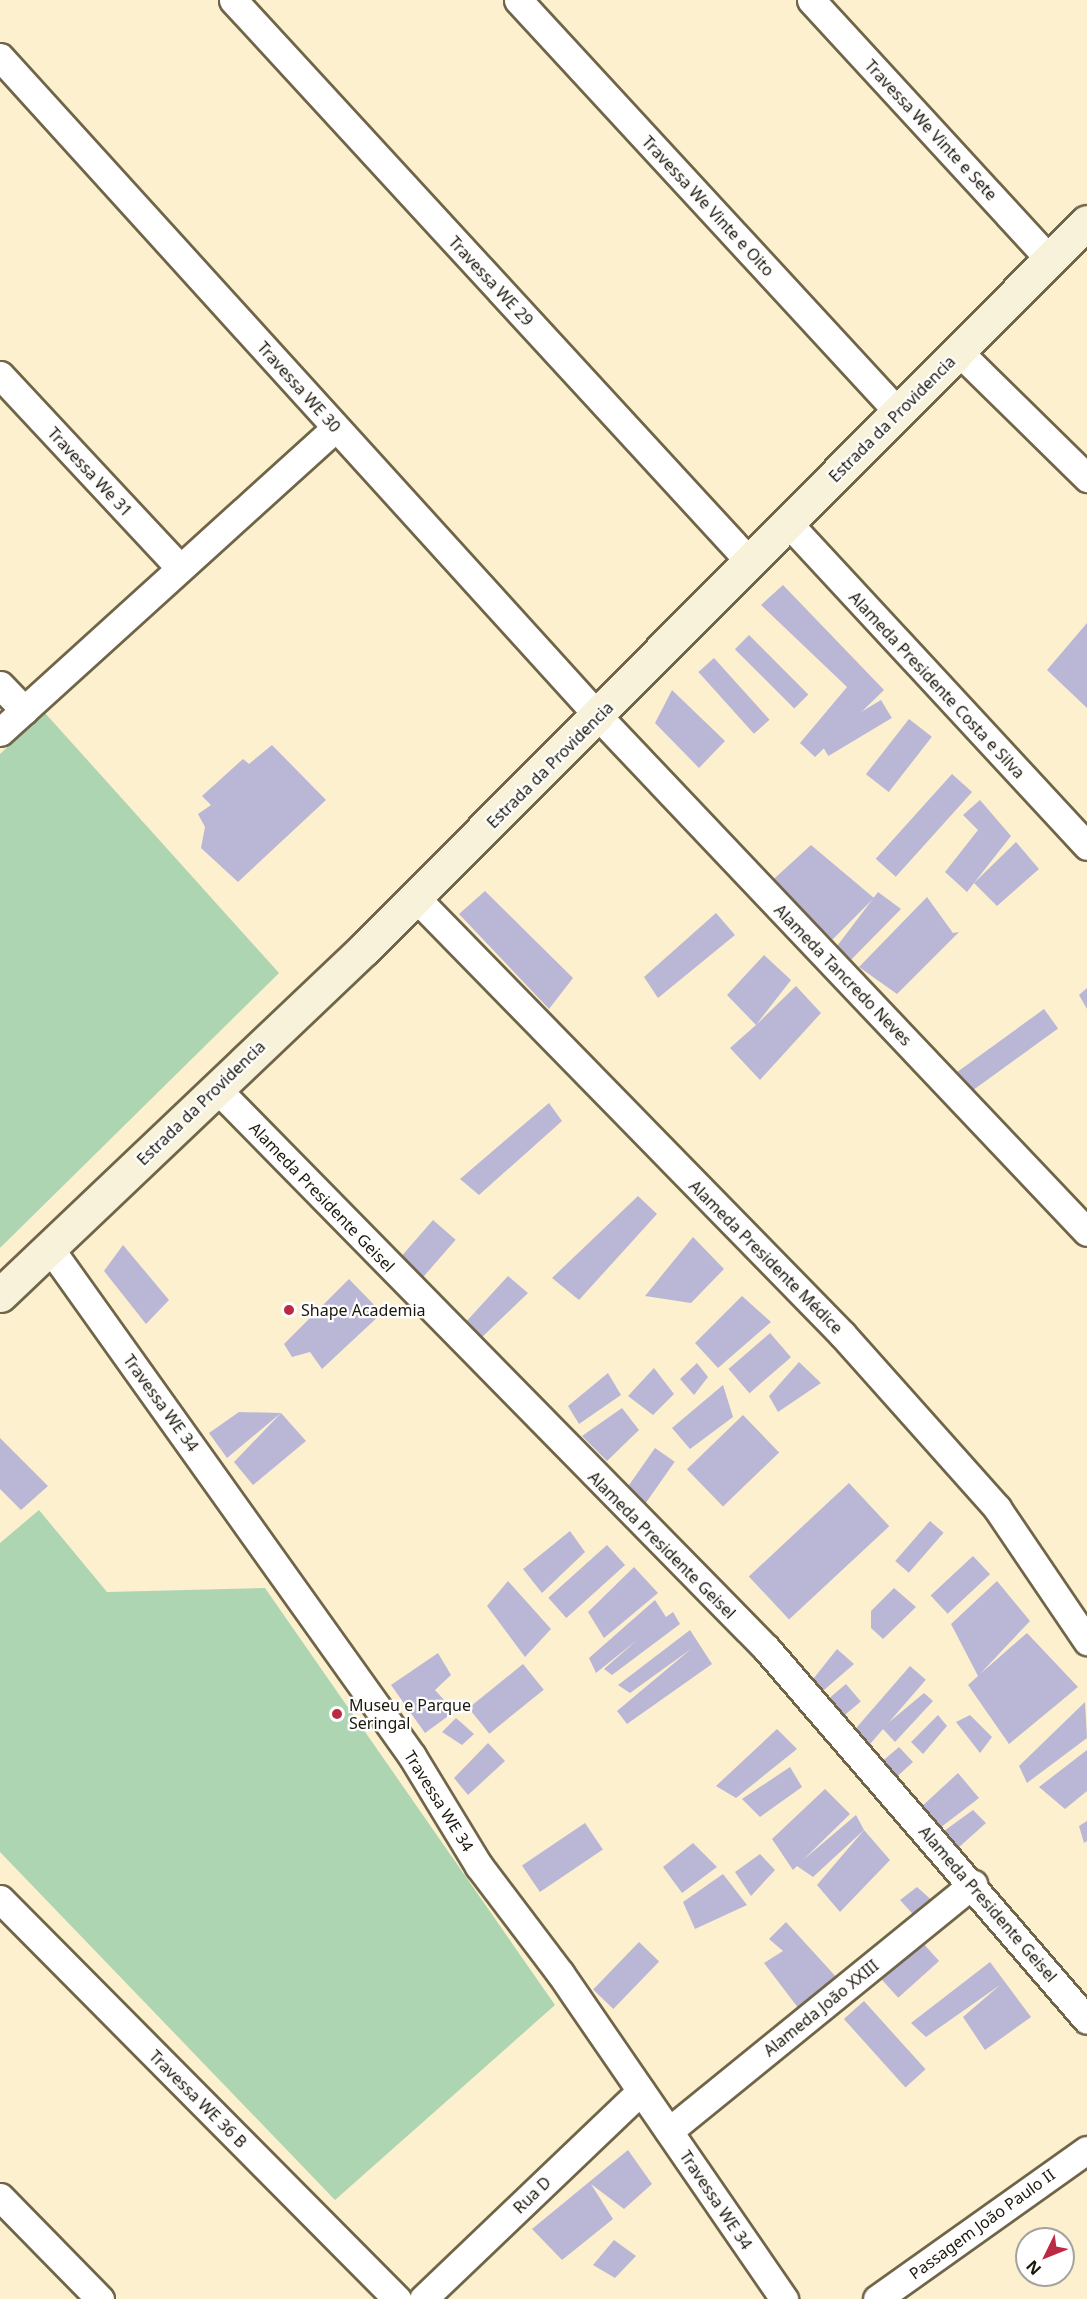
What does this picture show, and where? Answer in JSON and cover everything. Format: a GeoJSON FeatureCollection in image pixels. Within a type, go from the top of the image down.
{"type":"FeatureCollection","features":[{"type":"Feature","properties":{"kind":"main road","name":"Estrada da Providencia"},"geometry":{"type":"LineString","coordinates":[[0,1295],[415,897],[598,717],[749,561],[1087,222]]}},
{"type":"Feature","properties":{"kind":"street","name":"Travessa WE 29"},"geometry":{"type":"LineString","coordinates":[[233,0],[749,561]]}},
{"type":"Feature","properties":{"kind":"street","name":"Travessa We Vinte e Oito"},"geometry":{"type":"LineString","coordinates":[[518,0],[898,412]]}},
{"type":"Feature","properties":{"kind":"street","name":"Travessa We Vinte e Sete"},"geometry":{"type":"LineString","coordinates":[[811,0],[1050,260]]}},
{"type":"Feature","properties":{"kind":"street","name":"Travessa WE 30"},"geometry":{"type":"LineString","coordinates":[[0,57],[598,717]]}},
{"type":"Feature","properties":{"kind":"street"},"geometry":{"type":"LineString","coordinates":[[959,352],[1087,478]]}},
{"type":"Feature","properties":{"kind":"street","name":"Travessa We 31"},"geometry":{"type":"LineString","coordinates":[[0,375],[180,568]]}},
{"type":"Feature","properties":{"kind":"street"},"geometry":{"type":"LineString","coordinates":[[0,732],[335,428]]}},
{"type":"Feature","properties":{"kind":"street","name":"Alameda Presidente Costa e Silva"},"geometry":{"type":"LineString","coordinates":[[788,523],[1087,846]]}},
{"type":"Feature","properties":{"kind":"street"},"geometry":{"type":"LineString","coordinates":[[0,686],[24,710]]}},
{"type":"Feature","properties":{"kind":"street","name":"Alameda Tancredo Neves"},"geometry":{"type":"LineString","coordinates":[[598,717],[1087,1232]]}},
{"type":"Feature","properties":{"kind":"street","name":"Alameda Presidente Médice"},"geometry":{"type":"LineString","coordinates":[[415,897],[843,1335],[997,1509],[1087,1641]]}},
{"type":"Feature","properties":{"kind":"street","name":"Alameda Presidente Geisel"},"geometry":{"type":"LineString","coordinates":[[216,1088],[766,1648],[973,1884],[1087,2020]]}},
{"type":"Feature","properties":{"kind":"street","name":"Travessa WE 34"},"geometry":{"type":"LineString","coordinates":[[49,1247],[399,1737],[479,1866],[641,2091],[784,2299]]}},
{"type":"Feature","properties":{"kind":"street","name":"Alameda João XXIII"},"geometry":{"type":"LineString","coordinates":[[669,2131],[973,1884]]}},
{"type":"Feature","properties":{"kind":"street","name":"Travessa WE 36 B"},"geometry":{"type":"LineString","coordinates":[[0,1899],[398,2299]]}},
{"type":"Feature","properties":{"kind":"street","name":"Rua D"},"geometry":{"type":"LineString","coordinates":[[423,2299],[641,2091]]}},
{"type":"Feature","properties":{"kind":"street","name":"Passagem João Paulo II"},"geometry":{"type":"LineString","coordinates":[[877,2299],[1087,2150]]}},
{"type":"Feature","properties":{"kind":"street"},"geometry":{"type":"LineString","coordinates":[[0,2197],[100,2299]]}},
{"type":"Feature","properties":{"kind":"green space"},"geometry":{"type":"Polygon","coordinates":[[[45,713],[279,973],[0,1248],[0,754],[45,713]]]}},
{"type":"Feature","properties":{"kind":"green space"},"geometry":{"type":"Polygon","coordinates":[[[39,1510],[107,1592],[265,1588],[555,2005],[335,2200],[0,1852],[0,1543],[39,1510]]]}},
{"type":"Feature","properties":{"kind":"building"},"geometry":{"type":"Polygon","coordinates":[[[783,585],[884,690],[815,757],[800,743],[847,687],[761,605],[783,585]]]}},
{"type":"Feature","properties":{"kind":"building"},"geometry":{"type":"Polygon","coordinates":[[[1087,623],[1087,708],[1047,670],[1087,623]]]}},
{"type":"Feature","properties":{"kind":"building"},"geometry":{"type":"Polygon","coordinates":[[[749,635],[808,694],[794,709],[735,649],[749,635]]]}},
{"type":"Feature","properties":{"kind":"building"},"geometry":{"type":"Polygon","coordinates":[[[714,658],[770,720],[754,734],[698,672],[714,658]]]}},
{"type":"Feature","properties":{"kind":"building"},"geometry":{"type":"Polygon","coordinates":[[[672,690],[725,741],[699,768],[655,723],[672,690]]]}},
{"type":"Feature","properties":{"kind":"building"},"geometry":{"type":"Polygon","coordinates":[[[881,700],[892,718],[828,756],[818,738],[881,700]]]}},
{"type":"Feature","properties":{"kind":"building"},"geometry":{"type":"Polygon","coordinates":[[[909,719],[932,737],[889,792],[866,774],[909,719]]]}},
{"type":"Feature","properties":{"kind":"building"},"geometry":{"type":"Polygon","coordinates":[[[272,745],[326,800],[238,882],[201,848],[205,827],[198,814],[211,805],[202,796],[243,759],[249,764],[272,745]]]}},
{"type":"Feature","properties":{"kind":"building"},"geometry":{"type":"Polygon","coordinates":[[[952,774],[972,792],[896,877],[876,859],[952,774]]]}},
{"type":"Feature","properties":{"kind":"building"},"geometry":{"type":"Polygon","coordinates":[[[980,800],[1011,836],[967,892],[945,872],[978,830],[963,815],[980,800]]]}},
{"type":"Feature","properties":{"kind":"building"},"geometry":{"type":"Polygon","coordinates":[[[1016,842],[1039,869],[997,906],[974,883],[1016,842]]]}},
{"type":"Feature","properties":{"kind":"building"},"geometry":{"type":"Polygon","coordinates":[[[811,845],[874,898],[823,949],[764,888],[811,845]]]}},
{"type":"Feature","properties":{"kind":"building"},"geometry":{"type":"Polygon","coordinates":[[[485,891],[573,978],[549,1009],[459,914],[485,891]]]}},
{"type":"Feature","properties":{"kind":"building"},"geometry":{"type":"Polygon","coordinates":[[[878,892],[901,909],[844,967],[828,958],[878,892]]]}},
{"type":"Feature","properties":{"kind":"building"},"geometry":{"type":"Polygon","coordinates":[[[927,897],[953,933],[959,932],[897,994],[859,967],[927,897]]]}},
{"type":"Feature","properties":{"kind":"building"},"geometry":{"type":"Polygon","coordinates":[[[716,913],[735,935],[658,998],[644,977],[716,913]]]}},
{"type":"Feature","properties":{"kind":"building"},"geometry":{"type":"Polygon","coordinates":[[[764,955],[791,980],[756,1025],[727,995],[764,955]]]}},
{"type":"Feature","properties":{"kind":"building"},"geometry":{"type":"Polygon","coordinates":[[[796,986],[821,1013],[760,1080],[730,1048],[796,986]]]}},
{"type":"Feature","properties":{"kind":"building"},"geometry":{"type":"Polygon","coordinates":[[[1087,988],[1087,1009],[1079,995],[1087,988]]]}},
{"type":"Feature","properties":{"kind":"building"},"geometry":{"type":"Polygon","coordinates":[[[1044,1009],[1058,1028],[960,1100],[946,1080],[1044,1009]]]}},
{"type":"Feature","properties":{"kind":"building"},"geometry":{"type":"Polygon","coordinates":[[[549,1103],[562,1121],[479,1195],[460,1179],[549,1103]]]}},
{"type":"Feature","properties":{"kind":"building"},"geometry":{"type":"Polygon","coordinates":[[[638,1196],[657,1214],[579,1300],[552,1278],[638,1196]]]}},
{"type":"Feature","properties":{"kind":"building"},"geometry":{"type":"Polygon","coordinates":[[[433,1220],[456,1240],[421,1280],[398,1260],[433,1220]]]}},
{"type":"Feature","properties":{"kind":"building"},"geometry":{"type":"Polygon","coordinates":[[[693,1237],[724,1269],[691,1303],[645,1296],[693,1237]]]}},
{"type":"Feature","properties":{"kind":"building"},"geometry":{"type":"Polygon","coordinates":[[[123,1245],[169,1300],[146,1324],[104,1271],[123,1245]]]}},
{"type":"Feature","properties":{"kind":"building"},"geometry":{"type":"Polygon","coordinates":[[[508,1276],[528,1293],[479,1340],[463,1325],[508,1276]]]}},
{"type":"Feature","properties":{"kind":"building"},"geometry":{"type":"Polygon","coordinates":[[[349,1279],[382,1313],[322,1369],[310,1352],[292,1357],[284,1344],[349,1279]]]}},
{"type":"Feature","properties":{"kind":"building"},"geometry":{"type":"Polygon","coordinates":[[[742,1296],[771,1322],[718,1368],[695,1343],[742,1296]]]}},
{"type":"Feature","properties":{"kind":"building"},"geometry":{"type":"Polygon","coordinates":[[[770,1333],[791,1357],[749,1393],[728,1369],[770,1333]]]}},
{"type":"Feature","properties":{"kind":"building"},"geometry":{"type":"Polygon","coordinates":[[[799,1362],[821,1383],[778,1412],[769,1396],[799,1362]]]}},
{"type":"Feature","properties":{"kind":"building"},"geometry":{"type":"Polygon","coordinates":[[[697,1363],[708,1377],[694,1395],[680,1379],[697,1363]]]}},
{"type":"Feature","properties":{"kind":"building"},"geometry":{"type":"Polygon","coordinates":[[[654,1368],[674,1394],[653,1415],[628,1396],[654,1368]]]}},
{"type":"Feature","properties":{"kind":"building"},"geometry":{"type":"Polygon","coordinates":[[[608,1373],[621,1395],[579,1424],[568,1406],[608,1373]]]}},
{"type":"Feature","properties":{"kind":"building"},"geometry":{"type":"Polygon","coordinates":[[[723,1385],[733,1417],[690,1449],[672,1428],[723,1385]]]}},
{"type":"Feature","properties":{"kind":"building"},"geometry":{"type":"Polygon","coordinates":[[[622,1408],[639,1430],[607,1461],[582,1436],[622,1408]]]}},
{"type":"Feature","properties":{"kind":"building"},"geometry":{"type":"Polygon","coordinates":[[[239,1412],[281,1413],[227,1458],[209,1433],[239,1412]]]}},
{"type":"Feature","properties":{"kind":"building"},"geometry":{"type":"Polygon","coordinates":[[[281,1413],[306,1441],[253,1485],[234,1462],[281,1413]]]}},
{"type":"Feature","properties":{"kind":"building"},"geometry":{"type":"Polygon","coordinates":[[[743,1415],[779,1452],[723,1507],[687,1469],[743,1415]]]}},
{"type":"Feature","properties":{"kind":"building"},"geometry":{"type":"Polygon","coordinates":[[[0,1438],[48,1486],[21,1510],[0,1489],[0,1438]]]}},
{"type":"Feature","properties":{"kind":"building"},"geometry":{"type":"Polygon","coordinates":[[[655,1448],[675,1462],[644,1506],[624,1492],[655,1448]]]}},
{"type":"Feature","properties":{"kind":"building"},"geometry":{"type":"Polygon","coordinates":[[[849,1483],[889,1526],[789,1620],[749,1576],[849,1483]]]}},
{"type":"Feature","properties":{"kind":"building"},"geometry":{"type":"Polygon","coordinates":[[[930,1521],[944,1533],[909,1573],[895,1561],[930,1521]]]}},
{"type":"Feature","properties":{"kind":"building"},"geometry":{"type":"Polygon","coordinates":[[[570,1531],[585,1552],[542,1593],[523,1569],[570,1531]]]}},
{"type":"Feature","properties":{"kind":"building"},"geometry":{"type":"Polygon","coordinates":[[[607,1545],[625,1565],[566,1618],[548,1598],[607,1545]]]}},
{"type":"Feature","properties":{"kind":"building"},"geometry":{"type":"Polygon","coordinates":[[[973,1556],[990,1574],[948,1614],[931,1596],[973,1556]]]}},
{"type":"Feature","properties":{"kind":"building"},"geometry":{"type":"Polygon","coordinates":[[[634,1567],[658,1593],[604,1638],[588,1612],[634,1567]]]}},
{"type":"Feature","properties":{"kind":"building"},"geometry":{"type":"Polygon","coordinates":[[[508,1581],[551,1629],[525,1657],[487,1606],[508,1581]]]}},
{"type":"Feature","properties":{"kind":"building"},"geometry":{"type":"Polygon","coordinates":[[[997,1581],[1030,1621],[980,1674],[1027,1633],[1078,1687],[1009,1744],[968,1685],[978,1676],[951,1624],[997,1581]]]}},
{"type":"Feature","properties":{"kind":"building"},"geometry":{"type":"Polygon","coordinates":[[[894,1588],[916,1607],[883,1639],[871,1628],[871,1611],[894,1588]]]}},
{"type":"Feature","properties":{"kind":"building"},"geometry":{"type":"Polygon","coordinates":[[[655,1600],[666,1617],[673,1612],[680,1624],[612,1675],[604,1669],[637,1640],[596,1673],[589,1658],[655,1600]]]}},
{"type":"Feature","properties":{"kind":"building"},"geometry":{"type":"Polygon","coordinates":[[[690,1630],[712,1664],[627,1724],[617,1711],[691,1649],[630,1693],[618,1685],[690,1630]]]}},
{"type":"Feature","properties":{"kind":"building"},"geometry":{"type":"Polygon","coordinates":[[[837,1649],[854,1664],[816,1697],[806,1688],[837,1649]]]}},
{"type":"Feature","properties":{"kind":"building"},"geometry":{"type":"Polygon","coordinates":[[[438,1653],[451,1675],[435,1690],[445,1701],[462,1706],[425,1733],[391,1685],[438,1653]]]}},
{"type":"Feature","properties":{"kind":"building"},"geometry":{"type":"Polygon","coordinates":[[[523,1664],[544,1690],[489,1734],[469,1708],[523,1664]]]}},
{"type":"Feature","properties":{"kind":"building"},"geometry":{"type":"Polygon","coordinates":[[[910,1666],[926,1680],[869,1745],[854,1731],[910,1666]]]}},
{"type":"Feature","properties":{"kind":"building"},"geometry":{"type":"Polygon","coordinates":[[[846,1684],[861,1702],[839,1720],[824,1703],[846,1684]]]}},
{"type":"Feature","properties":{"kind":"building"},"geometry":{"type":"Polygon","coordinates":[[[924,1693],[933,1701],[895,1742],[882,1728],[924,1693]]]}},
{"type":"Feature","properties":{"kind":"building"},"geometry":{"type":"Polygon","coordinates":[[[1085,1702],[1087,1738],[1027,1783],[1019,1766],[1085,1702]]]}},
{"type":"Feature","properties":{"kind":"building"},"geometry":{"type":"Polygon","coordinates":[[[938,1715],[947,1726],[923,1754],[911,1742],[938,1715]]]}},
{"type":"Feature","properties":{"kind":"building"},"geometry":{"type":"Polygon","coordinates":[[[970,1715],[992,1737],[980,1753],[956,1722],[970,1715]]]}},
{"type":"Feature","properties":{"kind":"building"},"geometry":{"type":"Polygon","coordinates":[[[456,1718],[474,1734],[462,1745],[442,1732],[456,1718]]]}},
{"type":"Feature","properties":{"kind":"building"},"geometry":{"type":"Polygon","coordinates":[[[777,1729],[797,1749],[736,1798],[716,1786],[777,1729]]]}},
{"type":"Feature","properties":{"kind":"building"},"geometry":{"type":"Polygon","coordinates":[[[488,1743],[505,1761],[468,1795],[454,1778],[488,1743]]]}},
{"type":"Feature","properties":{"kind":"building"},"geometry":{"type":"Polygon","coordinates":[[[899,1747],[913,1762],[891,1782],[879,1764],[899,1747]]]}},
{"type":"Feature","properties":{"kind":"building"},"geometry":{"type":"Polygon","coordinates":[[[1087,1750],[1087,1791],[1065,1809],[1039,1787],[1087,1750]]]}},
{"type":"Feature","properties":{"kind":"building"},"geometry":{"type":"Polygon","coordinates":[[[790,1767],[802,1787],[760,1817],[742,1799],[790,1767]]]}},
{"type":"Feature","properties":{"kind":"building"},"geometry":{"type":"Polygon","coordinates":[[[958,1773],[979,1798],[936,1831],[919,1809],[958,1773]]]}},
{"type":"Feature","properties":{"kind":"building"},"geometry":{"type":"Polygon","coordinates":[[[825,1789],[850,1814],[803,1860],[856,1815],[864,1830],[813,1877],[797,1866],[793,1870],[772,1839],[825,1789]]]}},
{"type":"Feature","properties":{"kind":"building"},"geometry":{"type":"Polygon","coordinates":[[[973,1810],[986,1823],[958,1848],[944,1831],[973,1810]]]}},
{"type":"Feature","properties":{"kind":"building"},"geometry":{"type":"Polygon","coordinates":[[[1087,1821],[1087,1841],[1084,1843],[1079,1826],[1087,1821]]]}},
{"type":"Feature","properties":{"kind":"building"},"geometry":{"type":"Polygon","coordinates":[[[585,1823],[603,1850],[540,1892],[522,1865],[585,1823]]]}},
{"type":"Feature","properties":{"kind":"building"},"geometry":{"type":"Polygon","coordinates":[[[864,1830],[890,1860],[840,1912],[817,1885],[864,1830]]]}},
{"type":"Feature","properties":{"kind":"building"},"geometry":{"type":"Polygon","coordinates":[[[693,1843],[717,1867],[682,1893],[663,1867],[693,1843]]]}},
{"type":"Feature","properties":{"kind":"building"},"geometry":{"type":"Polygon","coordinates":[[[760,1854],[775,1870],[751,1896],[735,1872],[760,1854]]]}},
{"type":"Feature","properties":{"kind":"building"},"geometry":{"type":"Polygon","coordinates":[[[723,1874],[747,1905],[695,1929],[683,1902],[723,1874]]]}},
{"type":"Feature","properties":{"kind":"building"},"geometry":{"type":"Polygon","coordinates":[[[917,1887],[936,1904],[920,1922],[900,1900],[917,1887]]]}},
{"type":"Feature","properties":{"kind":"building"},"geometry":{"type":"Polygon","coordinates":[[[786,1922],[838,1979],[802,2013],[764,1963],[783,1951],[769,1939],[786,1922]]]}},
{"type":"Feature","properties":{"kind":"building"},"geometry":{"type":"Polygon","coordinates":[[[921,1941],[939,1961],[898,1998],[880,1978],[921,1941]]]}},
{"type":"Feature","properties":{"kind":"building"},"geometry":{"type":"Polygon","coordinates":[[[639,1942],[659,1961],[613,2009],[593,1989],[639,1942]]]}},
{"type":"Feature","properties":{"kind":"building"},"geometry":{"type":"Polygon","coordinates":[[[990,1962],[1031,2017],[985,2050],[963,2017],[1000,1985],[926,2037],[911,2023],[990,1962]]]}},
{"type":"Feature","properties":{"kind":"building"},"geometry":{"type":"Polygon","coordinates":[[[864,2001],[926,2069],[905,2087],[844,2019],[864,2001]]]}},
{"type":"Feature","properties":{"kind":"building"},"geometry":{"type":"Polygon","coordinates":[[[628,2150],[652,2184],[624,2209],[591,2184],[613,2219],[562,2260],[532,2229],[628,2150]]]}},
{"type":"Feature","properties":{"kind":"building"},"geometry":{"type":"Polygon","coordinates":[[[614,2240],[636,2256],[615,2278],[593,2265],[614,2240]]]}},
{"type":"Feature","properties":{"kind":"place","name":"Shape Academia"},"geometry":{"type":"Point","coordinates":[289,1310]}},
{"type":"Feature","properties":{"kind":"place","name":"Museu e Parque Seringal"},"geometry":{"type":"Point","coordinates":[337,1714]}}]}
